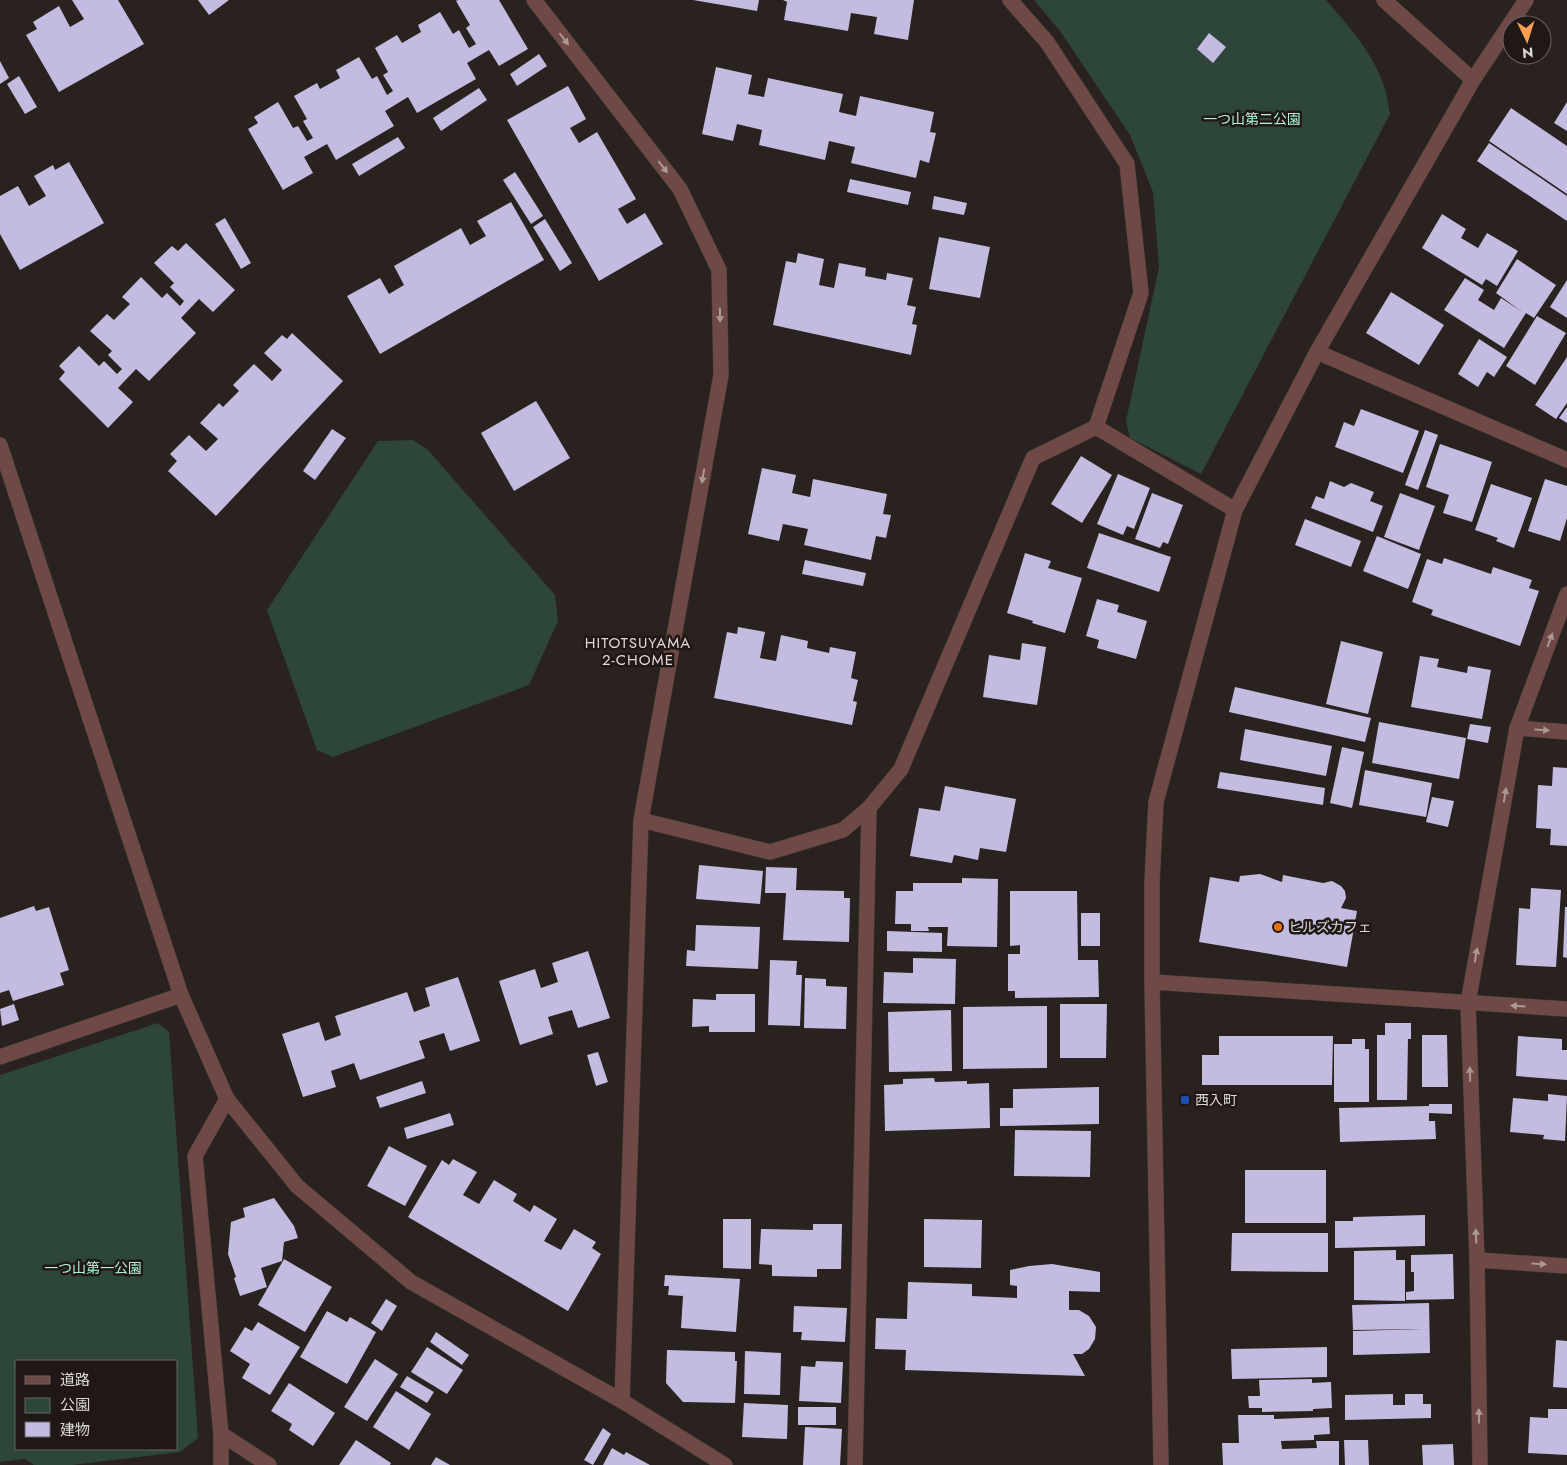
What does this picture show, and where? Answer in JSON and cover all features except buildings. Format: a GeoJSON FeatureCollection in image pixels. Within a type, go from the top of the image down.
{"type":"FeatureCollection","features":[{"type":"Feature","properties":{"kind":"street"},"geometry":{"type":"LineString","coordinates":[[534,0],[680,189],[720,270],[721,375],[641,820],[622,1401]]}},
{"type":"Feature","properties":{"kind":"street"},"geometry":{"type":"LineString","coordinates":[[641,820],[770,852],[843,830],[869,808],[901,769],[1033,458],[1096,427],[1141,293],[1127,164],[1047,42],[1010,0]]}},
{"type":"Feature","properties":{"kind":"street"},"geometry":{"type":"LineString","coordinates":[[1384,0],[1473,80]]}},
{"type":"Feature","properties":{"kind":"street"},"geometry":{"type":"LineString","coordinates":[[1161,1465],[1152,982],[1152,882],[1156,802],[1235,510],[1318,352],[1473,80],[1526,0]]}},
{"type":"Feature","properties":{"kind":"street"},"geometry":{"type":"LineString","coordinates":[[1318,352],[1567,460]]}},
{"type":"Feature","properties":{"kind":"street"},"geometry":{"type":"LineString","coordinates":[[1096,427],[1235,510]]}},
{"type":"Feature","properties":{"kind":"street"},"geometry":{"type":"LineString","coordinates":[[0,446],[181,995],[227,1100],[297,1186],[411,1282],[622,1401],[725,1465]]}},
{"type":"Feature","properties":{"kind":"street"},"geometry":{"type":"LineString","coordinates":[[1480,1465],[1477,1260],[1468,1003],[1517,728],[1567,594]]}},
{"type":"Feature","properties":{"kind":"street"},"geometry":{"type":"LineString","coordinates":[[1517,728],[1567,732]]}},
{"type":"Feature","properties":{"kind":"street"},"geometry":{"type":"LineString","coordinates":[[856,1465],[869,808]]}},
{"type":"Feature","properties":{"kind":"street"},"geometry":{"type":"LineString","coordinates":[[1152,982],[1567,1009]]}},
{"type":"Feature","properties":{"kind":"street"},"geometry":{"type":"LineString","coordinates":[[0,1057],[181,995]]}},
{"type":"Feature","properties":{"kind":"street"},"geometry":{"type":"LineString","coordinates":[[221,1465],[221,1434],[195,1156],[227,1100]]}},
{"type":"Feature","properties":{"kind":"street"},"geometry":{"type":"LineString","coordinates":[[1477,1260],[1567,1266]]}},
{"type":"Feature","properties":{"kind":"street"},"geometry":{"type":"LineString","coordinates":[[221,1434],[269,1465]]}},
{"type":"Feature","properties":{"kind":"green space","name":"一つ山第二公園"},"geometry":{"type":"Polygon","coordinates":[[[1034,0],[1326,0],[1351,29],[1365,49],[1378,71],[1384,87],[1390,114],[1201,474],[1130,438],[1126,421],[1159,267],[1153,192],[1130,135],[1060,31],[1034,0]]]}},
{"type":"Feature","properties":{"kind":"green space"},"geometry":{"type":"Polygon","coordinates":[[[413,440],[428,450],[555,595],[558,621],[529,685],[333,757],[317,750],[267,610],[378,441],[413,440]]]}},
{"type":"Feature","properties":{"kind":"green space","name":"一つ山第一公園"},"geometry":{"type":"Polygon","coordinates":[[[158,1023],[169,1032],[198,1438],[180,1452],[72,1465],[34,1465],[25,1459],[0,1462],[0,1075],[158,1023]]]}},
{"type":"Feature","properties":{"kind":"place","name":"ヒルズカフェ"},"geometry":{"type":"Point","coordinates":[1278,927]}},
{"type":"Feature","properties":{"kind":"place","name":"西入町"},"geometry":{"type":"Point","coordinates":[1185,1100]}},
{"type":"Feature","properties":{"kind":"district","name":"HITOTSUYAMA 2-CHOME"},"geometry":{"type":"Point","coordinates":[638,652]}}]}
